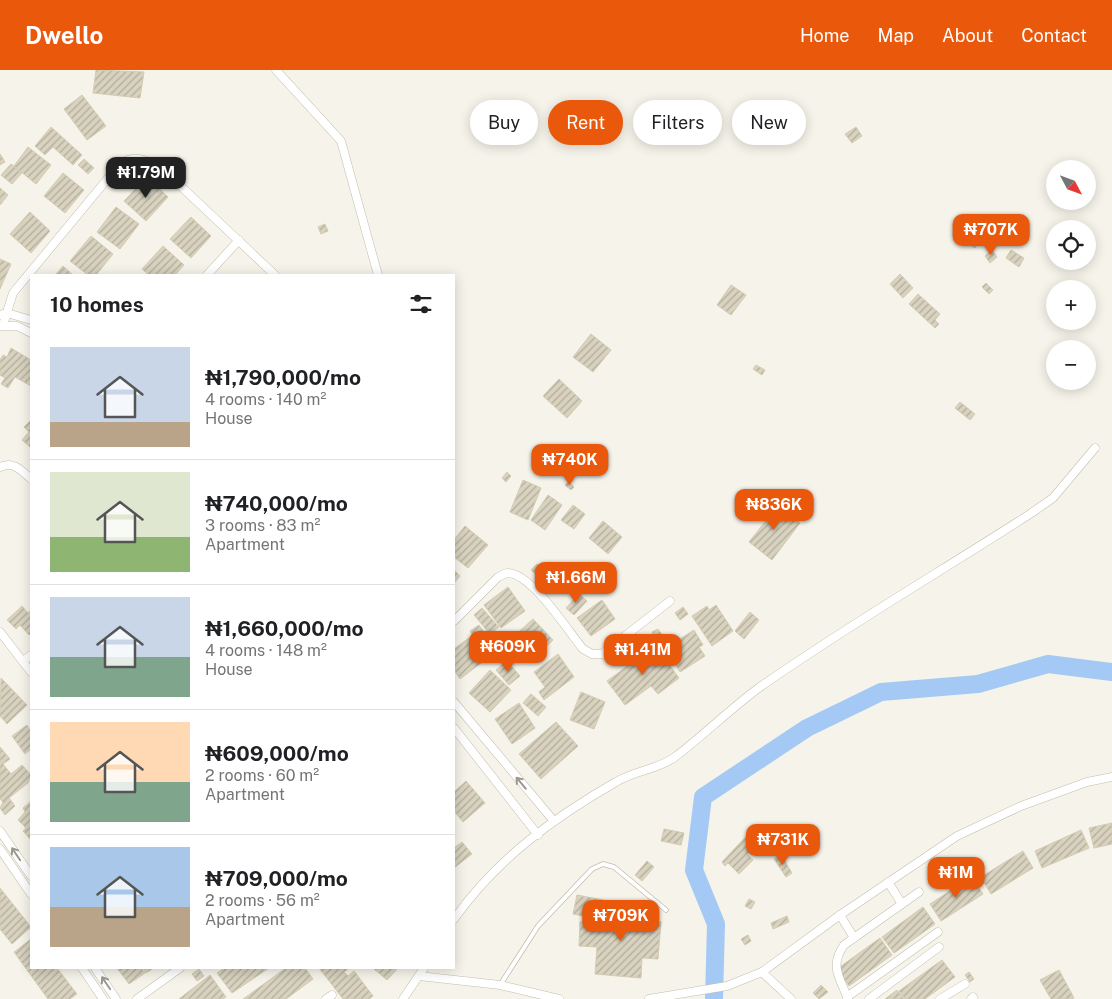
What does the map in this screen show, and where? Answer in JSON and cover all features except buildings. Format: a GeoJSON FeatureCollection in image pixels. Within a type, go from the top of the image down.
{"type":"FeatureCollection","features":[{"type":"Feature","properties":{"kind":"street"},"geometry":{"type":"LineString","coordinates":[[276,70],[341,141],[378,274]]}},
{"type":"Feature","properties":{"kind":"street"},"geometry":{"type":"LineString","coordinates":[[30,332],[17,326],[2,326],[3,314],[14,293],[122,162],[136,158],[158,166],[240,240],[274,274]]}},
{"type":"Feature","properties":{"kind":"street"},"geometry":{"type":"LineString","coordinates":[[208,274],[240,240]]}},
{"type":"Feature","properties":{"kind":"street"},"geometry":{"type":"LineString","coordinates":[[3,314],[30,320]]}},
{"type":"Feature","properties":{"kind":"street"},"geometry":{"type":"LineString","coordinates":[[455,918],[500,864],[538,835],[553,820],[619,780],[674,758],[759,688],[1030,514],[1053,498],[1095,448]]}},
{"type":"Feature","properties":{"kind":"street"},"geometry":{"type":"LineString","coordinates":[[0,467],[7,464],[14,465],[30,478]]}},
{"type":"Feature","properties":{"kind":"street"},"geometry":{"type":"LineString","coordinates":[[455,620],[497,578],[505,573],[514,574],[536,589],[583,649],[592,654],[602,654],[670,602]]}},
{"type":"Feature","properties":{"kind":"street"},"geometry":{"type":"LineString","coordinates":[[0,632],[30,671]]}},
{"type":"Feature","properties":{"kind":"street"},"geometry":{"type":"LineString","coordinates":[[23,661],[30,656]]}},
{"type":"Feature","properties":{"kind":"street"},"geometry":{"type":"LineString","coordinates":[[455,703],[553,820]]}},
{"type":"Feature","properties":{"kind":"street"},"geometry":{"type":"LineString","coordinates":[[455,715],[461,711]]}},
{"type":"Feature","properties":{"kind":"street"},"geometry":{"type":"LineString","coordinates":[[455,729],[514,801],[538,835]]}},
{"type":"Feature","properties":{"kind":"street"},"geometry":{"type":"LineString","coordinates":[[649,999],[727,986],[762,972],[840,915],[957,836],[1021,806],[1087,782],[1112,778]]}},
{"type":"Feature","properties":{"kind":"street"},"geometry":{"type":"LineString","coordinates":[[0,831],[30,875]]}},
{"type":"Feature","properties":{"kind":"street"},"geometry":{"type":"LineString","coordinates":[[0,849],[30,893]]}},
{"type":"Feature","properties":{"kind":"street"},"geometry":{"type":"LineString","coordinates":[[888,882],[902,904]]}},
{"type":"Feature","properties":{"kind":"street"},"geometry":{"type":"LineString","coordinates":[[919,892],[844,945],[836,960],[835,968],[848,998],[938,932]]}},
{"type":"Feature","properties":{"kind":"street"},"geometry":{"type":"LineString","coordinates":[[840,915],[854,938]]}},
{"type":"Feature","properties":{"kind":"street"},"geometry":{"type":"LineString","coordinates":[[868,999],[939,947]]}},
{"type":"Feature","properties":{"kind":"street"},"geometry":{"type":"LineString","coordinates":[[893,964],[901,975]]}},
{"type":"Feature","properties":{"kind":"street"},"geometry":{"type":"LineString","coordinates":[[83,969],[103,999]]}},
{"type":"Feature","properties":{"kind":"street"},"geometry":{"type":"LineString","coordinates":[[96,969],[116,999]]}},
{"type":"Feature","properties":{"kind":"street"},"geometry":{"type":"LineString","coordinates":[[137,999],[179,969]]}},
{"type":"Feature","properties":{"kind":"street"},"geometry":{"type":"LineString","coordinates":[[403,999],[423,969]]}},
{"type":"Feature","properties":{"kind":"street"},"geometry":{"type":"LineString","coordinates":[[762,972],[791,999]]}},
{"type":"Feature","properties":{"kind":"street"},"geometry":{"type":"LineString","coordinates":[[418,976],[500,985],[525,996],[559,999]]}},
{"type":"Feature","properties":{"kind":"street"},"geometry":{"type":"LineString","coordinates":[[944,998],[965,984]]}},
{"type":"Feature","properties":{"kind":"lane"},"geometry":{"type":"LineString","coordinates":[[500,985],[538,926],[592,869],[603,864],[614,866],[666,910]]}},
{"type":"Feature","properties":{"kind":"waterway"},"geometry":{"type":"LineString","coordinates":[[714,999],[716,924],[694,870],[703,797],[807,728],[881,692],[978,684],[1048,664],[1112,672]]}}]}
